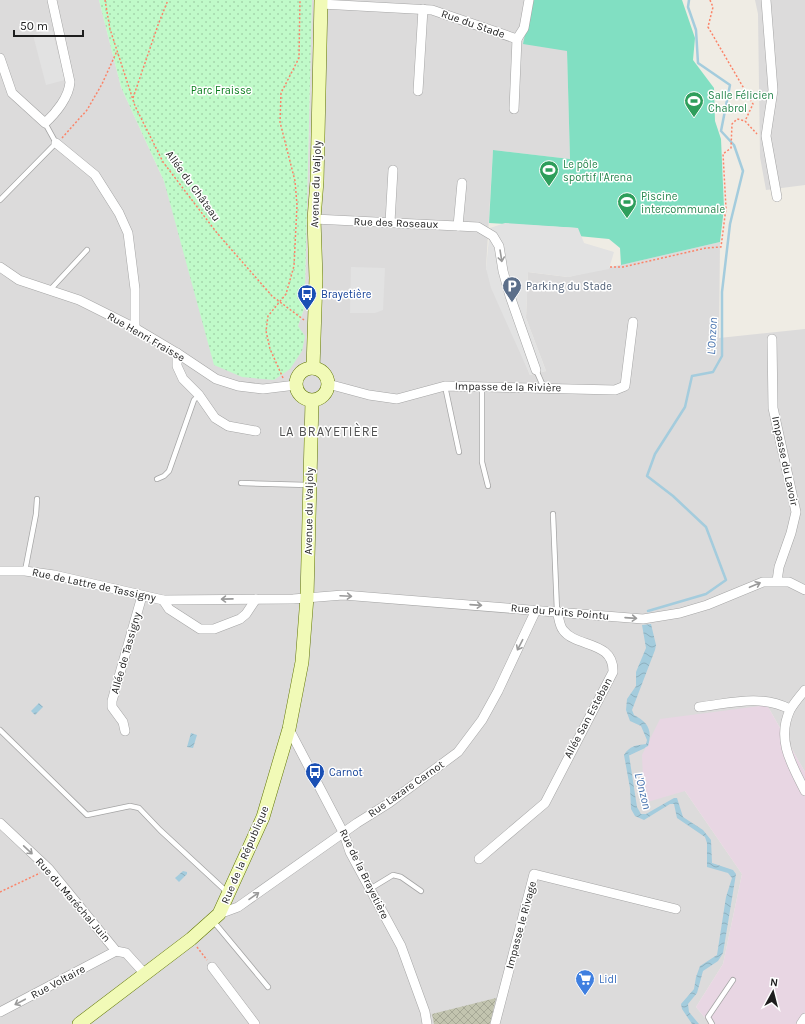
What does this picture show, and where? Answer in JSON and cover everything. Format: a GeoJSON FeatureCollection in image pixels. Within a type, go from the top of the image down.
{"type":"FeatureCollection","features":[{"type":"Feature","properties":{"kind":"main road","name":"Avenue du Valjoly"},"geometry":{"type":"LineString","coordinates":[[312,368],[316,278],[314,219],[317,181],[321,2]]}},
{"type":"Feature","properties":{"kind":"main road"},"geometry":{"type":"LineString","coordinates":[[312,368],[322,372],[328,379],[328,384],[322,398],[312,401],[303,398],[297,390],[291,386],[299,374],[312,368]]}},
{"type":"Feature","properties":{"kind":"main road","name":"Avenue du Valjoly"},"geometry":{"type":"LineString","coordinates":[[307,597],[312,401]]}},
{"type":"Feature","properties":{"kind":"main road","name":"Rue de la République"},"geometry":{"type":"LineString","coordinates":[[79,1024],[191,939],[216,917],[263,817],[289,729],[302,662],[307,597]]}},
{"type":"Feature","properties":{"kind":"street"},"geometry":{"type":"LineString","coordinates":[[0,58],[12,93],[45,123],[52,117],[70,91],[70,82],[52,0]]}},
{"type":"Feature","properties":{"kind":"street","name":"Rue du Stade"},"geometry":{"type":"LineString","coordinates":[[321,2],[432,10],[517,39],[524,28],[529,0]]}},
{"type":"Feature","properties":{"kind":"street"},"geometry":{"type":"LineString","coordinates":[[766,0],[773,90],[766,136],[777,197]]}},
{"type":"Feature","properties":{"kind":"street"},"geometry":{"type":"LineString","coordinates":[[418,91],[423,9]]}},
{"type":"Feature","properties":{"kind":"street"},"geometry":{"type":"LineString","coordinates":[[514,109],[517,39]]}},
{"type":"Feature","properties":{"kind":"street"},"geometry":{"type":"LineString","coordinates":[[56,143],[95,175],[119,213],[128,233],[135,289],[135,328]]}},
{"type":"Feature","properties":{"kind":"street"},"geometry":{"type":"LineString","coordinates":[[390,222],[393,170]]}},
{"type":"Feature","properties":{"kind":"street"},"geometry":{"type":"LineString","coordinates":[[458,226],[462,183]]}},
{"type":"Feature","properties":{"kind":"street","name":"Rue des Roseaux"},"geometry":{"type":"LineString","coordinates":[[314,219],[478,227],[493,236],[499,246],[503,271],[510,296],[536,370]]}},
{"type":"Feature","properties":{"kind":"street","name":"Rue Henri Fraisse"},"geometry":{"type":"LineString","coordinates":[[0,267],[19,280],[79,300],[135,328],[177,353],[216,379],[244,387],[263,389],[291,386]]}},
{"type":"Feature","properties":{"kind":"street","name":"Impasse de la Rivière"},"geometry":{"type":"LineString","coordinates":[[328,384],[369,395],[397,398],[445,386],[615,390],[625,386],[633,322]]}},
{"type":"Feature","properties":{"kind":"street","name":"Impasse du Lavoir"},"geometry":{"type":"LineString","coordinates":[[772,339],[773,408],[796,512],[791,533],[779,567],[778,581]]}},
{"type":"Feature","properties":{"kind":"street"},"geometry":{"type":"LineString","coordinates":[[177,353],[177,366],[183,379],[198,395],[215,418],[228,426],[256,430]]}},
{"type":"Feature","properties":{"kind":"street","name":"Rue de Lattre de Tassigny"},"geometry":{"type":"LineString","coordinates":[[0,571],[25,571],[54,575],[163,600],[256,598],[293,599],[307,597]]}},
{"type":"Feature","properties":{"kind":"street","name":"Rue du Puits Pointu"},"geometry":{"type":"LineString","coordinates":[[307,597],[343,595],[643,619],[680,613],[707,605],[763,582],[789,582],[805,590]]}},
{"type":"Feature","properties":{"kind":"street","name":"Allée de Tassigny"},"geometry":{"type":"LineString","coordinates":[[125,731],[123,722],[112,706],[142,596]]}},
{"type":"Feature","properties":{"kind":"street","name":"Rue de Lattre de Tassigny"},"geometry":{"type":"LineString","coordinates":[[163,600],[169,609],[200,629],[214,629],[240,619],[246,614],[256,598]]}},
{"type":"Feature","properties":{"kind":"street","name":"Rue Lazare Carnot"},"geometry":{"type":"LineString","coordinates":[[216,917],[238,907],[344,834],[458,752],[482,720],[498,691],[536,610]]}},
{"type":"Feature","properties":{"kind":"street","name":"Allée San Esteban"},"geometry":{"type":"LineString","coordinates":[[479,859],[545,803],[613,672],[613,662],[608,654],[593,644],[571,636],[563,630],[557,611]]}},
{"type":"Feature","properties":{"kind":"street"},"geometry":{"type":"LineString","coordinates":[[805,690],[790,709],[784,726],[786,753],[805,792]]}},
{"type":"Feature","properties":{"kind":"street"},"geometry":{"type":"LineString","coordinates":[[699,707],[760,699],[777,702],[790,709]]}},
{"type":"Feature","properties":{"kind":"street","name":"Rue de la Brayetière"},"geometry":{"type":"LineString","coordinates":[[289,729],[344,834],[350,852],[401,946],[425,1012],[427,1024]]}},
{"type":"Feature","properties":{"kind":"street","name":"Rue du Maréchal Juin"},"geometry":{"type":"LineString","coordinates":[[2,830],[49,869],[116,951],[126,953],[145,974]]}},
{"type":"Feature","properties":{"kind":"street","name":"Impasse le Rivage"},"geometry":{"type":"LineString","coordinates":[[495,1024],[534,874],[676,909]]}},
{"type":"Feature","properties":{"kind":"street","name":"Rue Voltaire"},"geometry":{"type":"LineString","coordinates":[[0,1012],[116,951]]}},
{"type":"Feature","properties":{"kind":"street"},"geometry":{"type":"LineString","coordinates":[[212,967],[255,1024]]}},
{"type":"Feature","properties":{"kind":"street"},"geometry":{"type":"LineString","coordinates":[[801,1024],[805,1018]]}},
{"type":"Feature","properties":{"kind":"lane"},"geometry":{"type":"LineString","coordinates":[[0,200],[56,143],[45,123]]}},
{"type":"Feature","properties":{"kind":"lane"},"geometry":{"type":"LineString","coordinates":[[49,291],[87,250]]}},
{"type":"Feature","properties":{"kind":"lane"},"geometry":{"type":"LineString","coordinates":[[536,370],[544,388]]}},
{"type":"Feature","properties":{"kind":"lane"},"geometry":{"type":"LineString","coordinates":[[445,386],[459,452]]}},
{"type":"Feature","properties":{"kind":"lane"},"geometry":{"type":"LineString","coordinates":[[482,386],[482,462],[488,486]]}},
{"type":"Feature","properties":{"kind":"lane"},"geometry":{"type":"LineString","coordinates":[[156,479],[164,476],[169,471],[194,400],[198,395]]}},
{"type":"Feature","properties":{"kind":"lane"},"geometry":{"type":"LineString","coordinates":[[242,483],[310,485]]}},
{"type":"Feature","properties":{"kind":"lane"},"geometry":{"type":"LineString","coordinates":[[25,571],[36,514],[37,499]]}},
{"type":"Feature","properties":{"kind":"lane"},"geometry":{"type":"LineString","coordinates":[[553,514],[557,611]]}},
{"type":"Feature","properties":{"kind":"lane"},"geometry":{"type":"LineString","coordinates":[[0,730],[87,815],[130,806],[139,808],[160,830],[228,893]]}},
{"type":"Feature","properties":{"kind":"lane"},"geometry":{"type":"LineString","coordinates":[[370,889],[393,875],[401,877],[421,891]]}},
{"type":"Feature","properties":{"kind":"lane"},"geometry":{"type":"LineString","coordinates":[[216,917],[268,987]]}},
{"type":"Feature","properties":{"kind":"lane"},"geometry":{"type":"LineString","coordinates":[[712,1024],[708,1017],[733,980]]}},
{"type":"Feature","properties":{"kind":"path","name":"Allée du Château"},"geometry":{"type":"LineString","coordinates":[[105,0],[110,28],[133,99],[163,162],[217,233],[272,296],[303,320],[313,325]]}},
{"type":"Feature","properties":{"kind":"path"},"geometry":{"type":"LineString","coordinates":[[133,99],[168,0]]}},
{"type":"Feature","properties":{"kind":"path"},"geometry":{"type":"LineString","coordinates":[[291,386],[276,364],[266,331],[268,316],[286,294],[294,266],[297,205],[295,181],[280,122],[281,93],[299,58],[300,0]]}},
{"type":"Feature","properties":{"kind":"path"},"geometry":{"type":"LineString","coordinates":[[710,0],[713,7],[708,27],[753,104],[745,121]]}},
{"type":"Feature","properties":{"kind":"path"},"geometry":{"type":"LineString","coordinates":[[56,143],[87,110],[102,84],[117,51]]}},
{"type":"Feature","properties":{"kind":"path"},"geometry":{"type":"LineString","coordinates":[[610,267],[623,267],[706,248],[721,247],[726,208],[722,154],[731,148],[732,124],[736,119],[745,121],[767,143]]}},
{"type":"Feature","properties":{"kind":"path"},"geometry":{"type":"LineString","coordinates":[[0,892],[49,869]]}},
{"type":"Feature","properties":{"kind":"path"},"geometry":{"type":"LineString","coordinates":[[191,939],[212,967]]}},
{"type":"Feature","properties":{"kind":"shaded area"},"geometry":{"type":"Polygon","coordinates":[[[0,0],[99,0],[121,87],[164,181],[298,326],[304,309],[305,286],[312,0],[532,0],[567,51],[570,159],[493,150],[486,268],[530,375],[546,371],[526,318],[528,272],[568,277],[720,242],[719,338],[805,329],[805,772],[767,705],[685,791],[742,874],[723,964],[696,1007],[710,1024],[0,1024],[0,0]]]}},
{"type":"Feature","properties":{"kind":"shaded area"},"geometry":{"type":"Polygon","coordinates":[[[755,0],[805,0],[805,185],[766,190],[760,157],[758,14],[755,0]]]}},
{"type":"Feature","properties":{"kind":"shaded area"},"geometry":{"type":"Polygon","coordinates":[[[52,30],[65,80],[46,85],[33,35],[52,30]]]}},
{"type":"Feature","properties":{"kind":"shaded area","name":"Parking du Stade"},"geometry":{"type":"Polygon","coordinates":[[[505,223],[578,228],[584,243],[614,252],[609,269],[568,277],[528,272],[526,318],[546,371],[530,375],[491,288],[486,268],[490,228],[505,223]]]}},
{"type":"Feature","properties":{"kind":"shaded area"},"geometry":{"type":"Polygon","coordinates":[[[351,267],[385,268],[383,310],[375,313],[350,313],[351,267]]]}},
{"type":"Feature","properties":{"kind":"shaded area"},"geometry":{"type":"Polygon","coordinates":[[[767,705],[805,772],[805,1024],[710,1024],[696,1007],[723,964],[742,874],[685,791],[644,803],[642,755],[660,719],[767,705]]]}},
{"type":"Feature","properties":{"kind":"shaded area"},"geometry":{"type":"Polygon","coordinates":[[[496,998],[490,1024],[434,1024],[432,1014],[496,998]]]}},
{"type":"Feature","properties":{"kind":"green space","name":"Parc Fraisse"},"geometry":{"type":"Polygon","coordinates":[[[99,0],[312,0],[305,286],[304,309],[298,326],[305,336],[302,351],[290,369],[274,380],[242,377],[214,365],[164,181],[121,87],[99,0]]]}},
{"type":"Feature","properties":{"kind":"green space"},"geometry":{"type":"Polygon","coordinates":[[[532,0],[682,0],[695,38],[693,60],[714,88],[715,121],[721,139],[724,208],[720,242],[621,265],[620,248],[609,239],[578,236],[577,228],[489,223],[493,150],[570,159],[567,51],[523,44],[532,0]]]}},
{"type":"Feature","properties":{"kind":"water"},"geometry":{"type":"Polygon","coordinates":[[[651,624],[656,645],[655,650],[632,710],[634,715],[642,720],[648,727],[650,735],[648,746],[629,755],[637,807],[641,814],[646,814],[674,798],[677,798],[683,817],[703,830],[711,840],[712,863],[733,870],[736,874],[723,953],[718,961],[703,971],[697,993],[688,1004],[689,1012],[699,1024],[692,1024],[682,1009],[681,1004],[694,989],[700,966],[717,955],[726,897],[732,878],[728,873],[707,867],[707,843],[705,837],[677,818],[674,804],[670,804],[644,820],[635,816],[631,809],[630,788],[624,755],[631,748],[646,744],[647,740],[641,726],[630,721],[626,710],[627,699],[636,686],[636,672],[646,648],[642,625],[651,624]]]}},
{"type":"Feature","properties":{"kind":"water"},"geometry":{"type":"Polygon","coordinates":[[[39,703],[43,707],[35,715],[31,711],[39,703]]]}},
{"type":"Feature","properties":{"kind":"water"},"geometry":{"type":"Polygon","coordinates":[[[191,733],[197,735],[193,748],[187,747],[191,733]]]}},
{"type":"Feature","properties":{"kind":"water"},"geometry":{"type":"Polygon","coordinates":[[[183,871],[187,872],[187,874],[179,882],[175,878],[183,871]]]}},
{"type":"Feature","properties":{"kind":"waterway","name":"L'Onzon"},"geometry":{"type":"LineString","coordinates":[[648,611],[706,594],[726,580],[706,527],[673,496],[647,476],[655,454],[685,407],[692,376],[713,372],[722,356],[722,292],[730,224],[743,171],[734,145],[721,131],[730,85],[698,63],[696,30],[688,7],[689,0]]}},
{"type":"Feature","properties":{"kind":"waterway","name":"L'Onzon"},"geometry":{"type":"LineString","coordinates":[[629,754],[644,747]]}},
{"type":"Feature","properties":{"kind":"place","name":"Salle Félicien Chabrol"},"geometry":{"type":"Point","coordinates":[694,118]}},
{"type":"Feature","properties":{"kind":"place","name":"Le pôle sportif l'Arena"},"geometry":{"type":"Point","coordinates":[549,187]}},
{"type":"Feature","properties":{"kind":"place","name":"Piscine intercommunale"},"geometry":{"type":"Point","coordinates":[627,219]}},
{"type":"Feature","properties":{"kind":"place","name":"Parking du Stade"},"geometry":{"type":"Point","coordinates":[512,303]}},
{"type":"Feature","properties":{"kind":"place","name":"Brayetière"},"geometry":{"type":"Point","coordinates":[307,311]}},
{"type":"Feature","properties":{"kind":"place","name":"Carnot"},"geometry":{"type":"Point","coordinates":[315,789]}},
{"type":"Feature","properties":{"kind":"place","name":"Lidl"},"geometry":{"type":"Point","coordinates":[585,996]}},
{"type":"Feature","properties":{"kind":"district","name":"LA BRAYETIÈRE"},"geometry":{"type":"Point","coordinates":[329,431]}}]}
